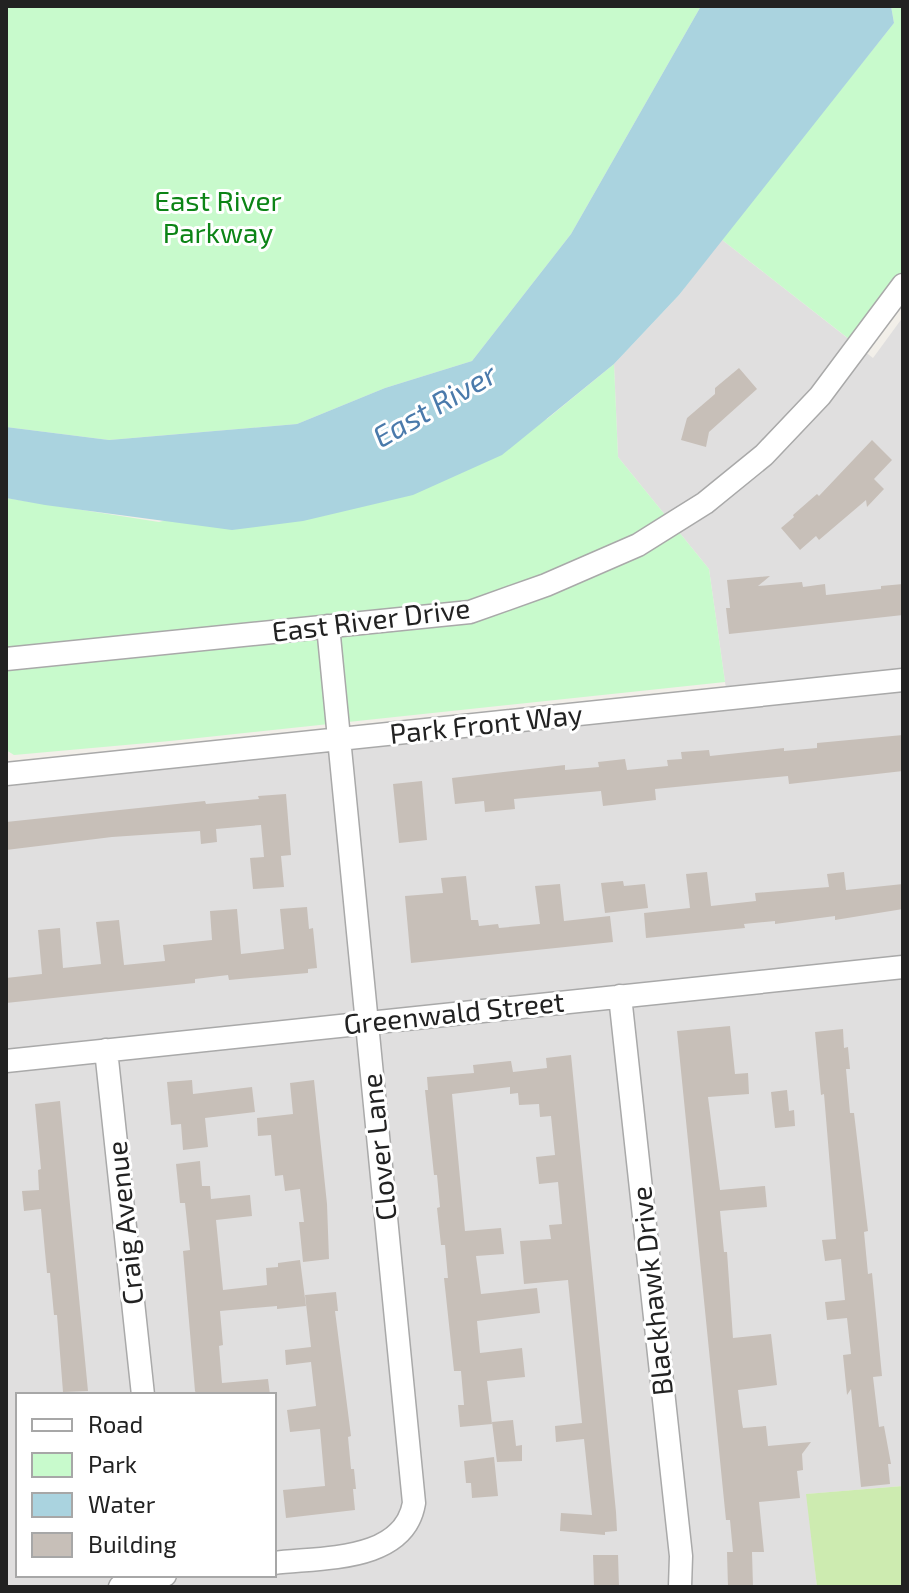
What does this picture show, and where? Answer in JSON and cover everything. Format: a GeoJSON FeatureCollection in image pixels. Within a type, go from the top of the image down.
{"type":"FeatureCollection","features":[{"type":"Feature","properties":{"kind":"street","name":"East River Drive"},"geometry":{"type":"LineString","coordinates":[[6,659],[470,612],[546,585],[638,545],[705,503],[764,455],[820,396],[903,285]]}},
{"type":"Feature","properties":{"kind":"street","name":"Clover Lane"},"geometry":{"type":"LineString","coordinates":[[276,1563],[365,1552],[382,1546],[404,1527],[412,1516],[414,1503],[328,626]]}},
{"type":"Feature","properties":{"kind":"street","name":"Park Front Way"},"geometry":{"type":"LineString","coordinates":[[6,774],[903,680]]}},
{"type":"Feature","properties":{"kind":"street","name":"Greenwald Street"},"geometry":{"type":"LineString","coordinates":[[6,1061],[903,967]]}},
{"type":"Feature","properties":{"kind":"street","name":"Blackhawk Drive"},"geometry":{"type":"LineString","coordinates":[[620,996],[681,1556],[680,1587]]}},
{"type":"Feature","properties":{"kind":"street","name":"Craig Avenue"},"geometry":{"type":"LineString","coordinates":[[106,1050],[143,1393]]}},
{"type":"Feature","properties":{"kind":"street"},"geometry":{"type":"LineString","coordinates":[[120,1587],[156,1577]]}},
{"type":"Feature","properties":{"kind":"shaded area"},"geometry":{"type":"Polygon","coordinates":[[[721,239],[873,358],[903,317],[903,1486],[807,1494],[817,1587],[6,1587],[6,786],[729,710],[709,569],[618,457],[614,364],[679,295],[721,239]]]}},
{"type":"Feature","properties":{"kind":"green space","name":"East River Parkway"},"geometry":{"type":"Polygon","coordinates":[[[6,6],[701,6],[571,234],[472,361],[385,388],[297,424],[109,440],[6,427],[6,6]]]}},
{"type":"Feature","properties":{"kind":"green space"},"geometry":{"type":"Polygon","coordinates":[[[891,6],[903,6],[903,285],[858,346],[721,239],[894,23],[891,6]]]}},
{"type":"Feature","properties":{"kind":"green space"},"geometry":{"type":"Polygon","coordinates":[[[614,364],[618,457],[709,569],[725,682],[170,741],[14,755],[6,750],[6,498],[159,522],[547,419],[614,364]]]}},
{"type":"Feature","properties":{"kind":"green space"},"geometry":{"type":"Polygon","coordinates":[[[903,1486],[903,1587],[817,1587],[806,1494],[903,1486]]]}},
{"type":"Feature","properties":{"kind":"water","name":"East River"},"geometry":{"type":"Polygon","coordinates":[[[701,6],[891,6],[894,23],[679,295],[614,364],[502,455],[413,495],[303,521],[232,530],[6,498],[6,427],[109,440],[297,424],[385,388],[472,361],[571,234],[701,6]]]}},
{"type":"Feature","properties":{"kind":"building"},"geometry":{"type":"Polygon","coordinates":[[[739,368],[757,389],[709,432],[706,447],[681,440],[687,418],[739,368]]]}},
{"type":"Feature","properties":{"kind":"building"},"geometry":{"type":"Polygon","coordinates":[[[872,440],[892,460],[874,479],[884,489],[867,507],[866,500],[819,540],[816,536],[800,550],[781,528],[817,494],[819,496],[872,440]]]}},
{"type":"Feature","properties":{"kind":"building"},"geometry":{"type":"Polygon","coordinates":[[[770,576],[758,586],[802,582],[803,587],[825,584],[826,595],[903,584],[903,615],[729,634],[727,580],[770,576]]]}},
{"type":"Feature","properties":{"kind":"building"},"geometry":{"type":"Polygon","coordinates":[[[903,735],[903,771],[789,784],[788,776],[655,789],[656,800],[603,806],[601,791],[514,799],[515,809],[485,812],[484,801],[455,804],[452,778],[565,765],[565,770],[599,767],[598,762],[625,759],[627,770],[668,766],[667,760],[682,759],[681,752],[709,750],[710,756],[784,748],[784,751],[817,748],[817,743],[903,735]]]}},
{"type":"Feature","properties":{"kind":"building"},"geometry":{"type":"Polygon","coordinates":[[[422,781],[427,840],[399,843],[393,784],[422,781]]]}},
{"type":"Feature","properties":{"kind":"building"},"geometry":{"type":"Polygon","coordinates":[[[286,794],[291,855],[281,856],[284,887],[253,889],[250,858],[264,857],[261,825],[216,829],[217,842],[201,844],[200,831],[112,837],[6,850],[6,822],[286,794]]]}},
{"type":"Feature","properties":{"kind":"building"},"geometry":{"type":"Polygon","coordinates":[[[707,872],[711,906],[756,901],[755,893],[829,887],[827,874],[844,872],[846,890],[903,884],[903,909],[835,920],[835,916],[775,924],[775,921],[744,924],[745,928],[646,938],[644,913],[690,908],[686,874],[707,872]]]}},
{"type":"Feature","properties":{"kind":"building"},"geometry":{"type":"Polygon","coordinates":[[[466,876],[471,920],[478,920],[479,926],[498,924],[499,928],[540,924],[535,886],[560,884],[564,921],[610,916],[613,942],[411,963],[405,896],[443,893],[441,878],[466,876]]]}},
{"type":"Feature","properties":{"kind":"building"},"geometry":{"type":"Polygon","coordinates":[[[623,881],[624,886],[645,884],[648,908],[605,913],[601,883],[623,881]]]}},
{"type":"Feature","properties":{"kind":"building"},"geometry":{"type":"Polygon","coordinates":[[[307,907],[309,929],[313,928],[317,968],[308,969],[308,973],[229,980],[228,975],[195,979],[195,983],[6,1003],[6,978],[42,974],[38,930],[60,928],[63,968],[101,964],[96,922],[119,920],[124,965],[165,961],[163,945],[212,940],[210,911],[237,909],[241,954],[284,949],[280,909],[307,907]]]}},
{"type":"Feature","properties":{"kind":"building"},"geometry":{"type":"Polygon","coordinates":[[[730,1026],[735,1074],[748,1073],[749,1094],[708,1097],[720,1190],[765,1186],[767,1207],[720,1211],[724,1252],[727,1252],[733,1338],[771,1334],[777,1385],[738,1390],[742,1423],[743,1428],[766,1426],[768,1446],[811,1442],[802,1454],[803,1470],[797,1471],[800,1498],[759,1502],[764,1552],[752,1552],[753,1587],[728,1587],[727,1552],[733,1552],[730,1520],[726,1520],[677,1031],[730,1026]]]}},
{"type":"Feature","properties":{"kind":"building"},"geometry":{"type":"Polygon","coordinates":[[[843,1029],[844,1048],[848,1047],[850,1069],[846,1069],[850,1113],[854,1113],[868,1231],[864,1232],[868,1274],[872,1273],[882,1376],[873,1377],[879,1427],[884,1426],[891,1464],[888,1464],[890,1484],[861,1487],[851,1389],[847,1395],[843,1355],[851,1354],[847,1318],[827,1320],[825,1302],[845,1300],[841,1259],[825,1261],[822,1240],[836,1239],[824,1094],[821,1095],[815,1032],[843,1029]]]}},
{"type":"Feature","properties":{"kind":"building"},"geometry":{"type":"Polygon","coordinates":[[[571,1055],[616,1512],[617,1531],[605,1532],[605,1535],[560,1531],[561,1513],[592,1515],[584,1439],[556,1442],[555,1426],[582,1423],[568,1280],[524,1284],[520,1241],[551,1239],[549,1225],[562,1224],[558,1182],[539,1184],[536,1157],[555,1155],[551,1116],[540,1117],[539,1104],[519,1105],[518,1093],[510,1094],[510,1087],[452,1094],[465,1231],[501,1228],[504,1254],[476,1256],[481,1294],[537,1288],[540,1313],[477,1321],[480,1353],[522,1348],[525,1377],[487,1381],[492,1424],[460,1427],[458,1405],[464,1405],[461,1371],[454,1371],[444,1278],[448,1278],[445,1245],[441,1245],[437,1175],[434,1175],[425,1090],[428,1090],[427,1077],[474,1073],[473,1065],[511,1061],[513,1072],[547,1068],[546,1058],[571,1055]]]}},
{"type":"Feature","properties":{"kind":"building"},"geometry":{"type":"Polygon","coordinates":[[[192,1080],[193,1094],[252,1087],[255,1112],[205,1118],[208,1147],[183,1150],[181,1124],[171,1125],[167,1082],[192,1080]]]}},
{"type":"Feature","properties":{"kind":"building"},"geometry":{"type":"Polygon","coordinates":[[[314,1080],[327,1204],[329,1259],[303,1262],[299,1222],[304,1222],[300,1189],[285,1191],[283,1175],[275,1176],[271,1135],[258,1136],[257,1118],[293,1114],[290,1083],[314,1080]]]}},
{"type":"Feature","properties":{"kind":"building"},"geometry":{"type":"Polygon","coordinates":[[[787,1090],[789,1111],[794,1110],[795,1126],[775,1128],[771,1092],[787,1090]]]}},
{"type":"Feature","properties":{"kind":"building"},"geometry":{"type":"Polygon","coordinates":[[[60,1101],[88,1391],[63,1392],[57,1315],[54,1315],[50,1273],[47,1273],[41,1209],[24,1211],[22,1191],[39,1190],[38,1170],[41,1169],[35,1104],[60,1101]]]}},
{"type":"Feature","properties":{"kind":"building"},"geometry":{"type":"Polygon","coordinates":[[[200,1161],[202,1186],[210,1186],[211,1199],[250,1195],[252,1216],[216,1220],[223,1290],[267,1285],[266,1268],[300,1260],[306,1306],[220,1311],[222,1383],[268,1379],[270,1393],[195,1391],[183,1251],[190,1250],[185,1203],[180,1203],[176,1164],[200,1161]]]}},
{"type":"Feature","properties":{"kind":"building"},"geometry":{"type":"Polygon","coordinates":[[[336,1292],[338,1311],[335,1311],[351,1436],[348,1437],[351,1469],[354,1469],[356,1489],[353,1489],[355,1510],[286,1518],[283,1490],[325,1486],[320,1429],[290,1432],[287,1410],[316,1406],[311,1362],[286,1365],[285,1350],[311,1347],[305,1295],[336,1292]]]}},
{"type":"Feature","properties":{"kind":"building"},"geometry":{"type":"Polygon","coordinates":[[[513,1420],[516,1446],[522,1445],[522,1461],[497,1462],[492,1422],[513,1420]]]}},
{"type":"Feature","properties":{"kind":"building"},"geometry":{"type":"Polygon","coordinates":[[[494,1457],[498,1496],[472,1498],[471,1483],[466,1483],[464,1461],[494,1457]]]}},
{"type":"Feature","properties":{"kind":"building"},"geometry":{"type":"Polygon","coordinates":[[[593,1555],[618,1555],[619,1587],[594,1587],[593,1555]]]}}]}
